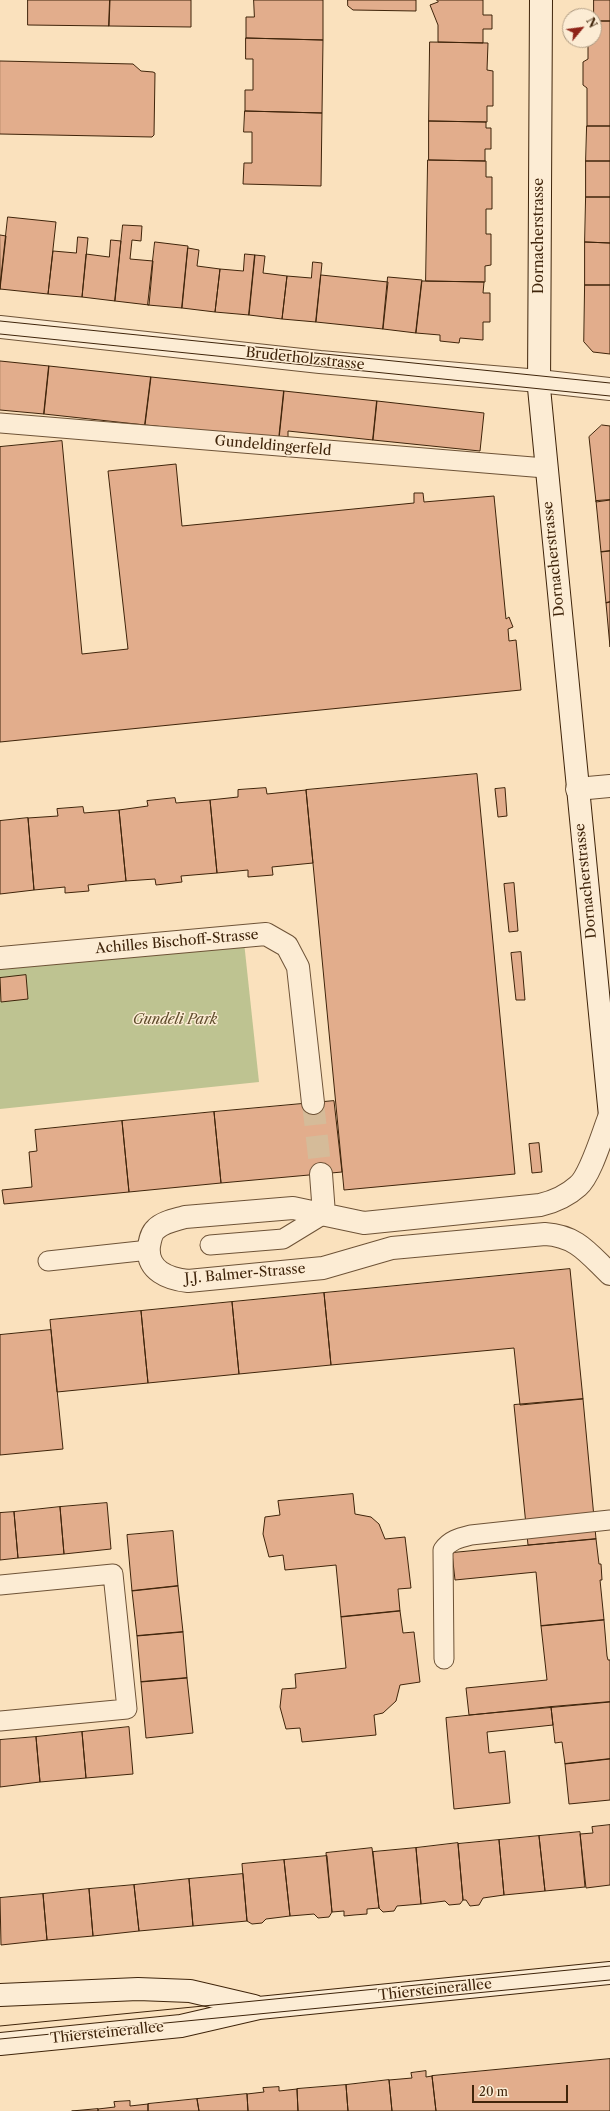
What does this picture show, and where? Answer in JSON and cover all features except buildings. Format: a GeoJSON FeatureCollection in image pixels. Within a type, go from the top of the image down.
{"type":"FeatureCollection","features":[{"type":"Feature","properties":{"kind":"street","name":"Dornacherstrasse"},"geometry":{"type":"LineString","coordinates":[[541,0],[539,381],[545,468],[610,1115]]}},
{"type":"Feature","properties":{"kind":"street","name":"Bruderholzstrasse"},"geometry":{"type":"LineString","coordinates":[[0,327],[320,362],[539,381],[610,389]]}},
{"type":"Feature","properties":{"kind":"street"},"geometry":{"type":"LineString","coordinates":[[577,789],[610,786]]}},
{"type":"Feature","properties":{"kind":"street","name":"Achilles Bischoff-Strasse"},"geometry":{"type":"LineString","coordinates":[[0,958],[266,934],[288,946],[298,967],[313,1103]]}},
{"type":"Feature","properties":{"kind":"street"},"geometry":{"type":"LineString","coordinates":[[149,1250],[150,1239],[155,1229],[169,1222],[185,1217],[293,1208],[364,1223],[540,1205],[552,1202],[579,1186],[588,1169],[610,1115]]}},
{"type":"Feature","properties":{"kind":"street"},"geometry":{"type":"LineString","coordinates":[[321,1174],[324,1214]]}},
{"type":"Feature","properties":{"kind":"street","name":"J.J. Balmer-Strasse"},"geometry":{"type":"LineString","coordinates":[[149,1250],[151,1262],[157,1271],[171,1279],[188,1281],[322,1268],[392,1248],[544,1234],[558,1235],[584,1248],[610,1274]]}},
{"type":"Feature","properties":{"kind":"street","name":"Thiersteinerallee"},"geometry":{"type":"LineString","coordinates":[[0,2044],[181,2026],[259,2008],[610,1973]]}},
{"type":"Feature","properties":{"kind":"street","name":"Thiersteinerallee"},"geometry":{"type":"LineString","coordinates":[[0,1996],[95,1989],[190,1991],[259,2008]]}},
{"type":"Feature","properties":{"kind":"lane","name":"Gundeldingerfeld"},"geometry":{"type":"LineString","coordinates":[[0,423],[545,468]]}},
{"type":"Feature","properties":{"kind":"lane"},"geometry":{"type":"LineString","coordinates":[[210,1245],[283,1239],[324,1214]]}},
{"type":"Feature","properties":{"kind":"lane"},"geometry":{"type":"LineString","coordinates":[[48,1261],[149,1250]]}},
{"type":"Feature","properties":{"kind":"lane"},"geometry":{"type":"LineString","coordinates":[[444,1658],[443,1550],[448,1544],[457,1538],[471,1535],[610,1520]]}},
{"type":"Feature","properties":{"kind":"lane"},"geometry":{"type":"LineString","coordinates":[[0,1585],[113,1574],[127,1709],[0,1721]]}},
{"type":"Feature","properties":{"kind":"green space","name":"Gundeli Park"},"geometry":{"type":"Polygon","coordinates":[[[244,942],[259,1082],[0,1109],[0,968],[244,942]]]}},
{"type":"Feature","properties":{"kind":"tunnel"},"geometry":{"type":"LineString","coordinates":[[313,1103],[321,1174]]}},
{"type":"Feature","properties":{"kind":"tram line"},"geometry":{"type":"LineString","coordinates":[[0,321],[610,383]]}},
{"type":"Feature","properties":{"kind":"tram line"},"geometry":{"type":"LineString","coordinates":[[0,334],[610,396]]}},
{"type":"Feature","properties":{"kind":"tram line"},"geometry":{"type":"LineString","coordinates":[[0,2026],[610,1966]]}},
{"type":"Feature","properties":{"kind":"tram line"},"geometry":{"type":"LineString","coordinates":[[0,2039],[610,1980]]}}]}
